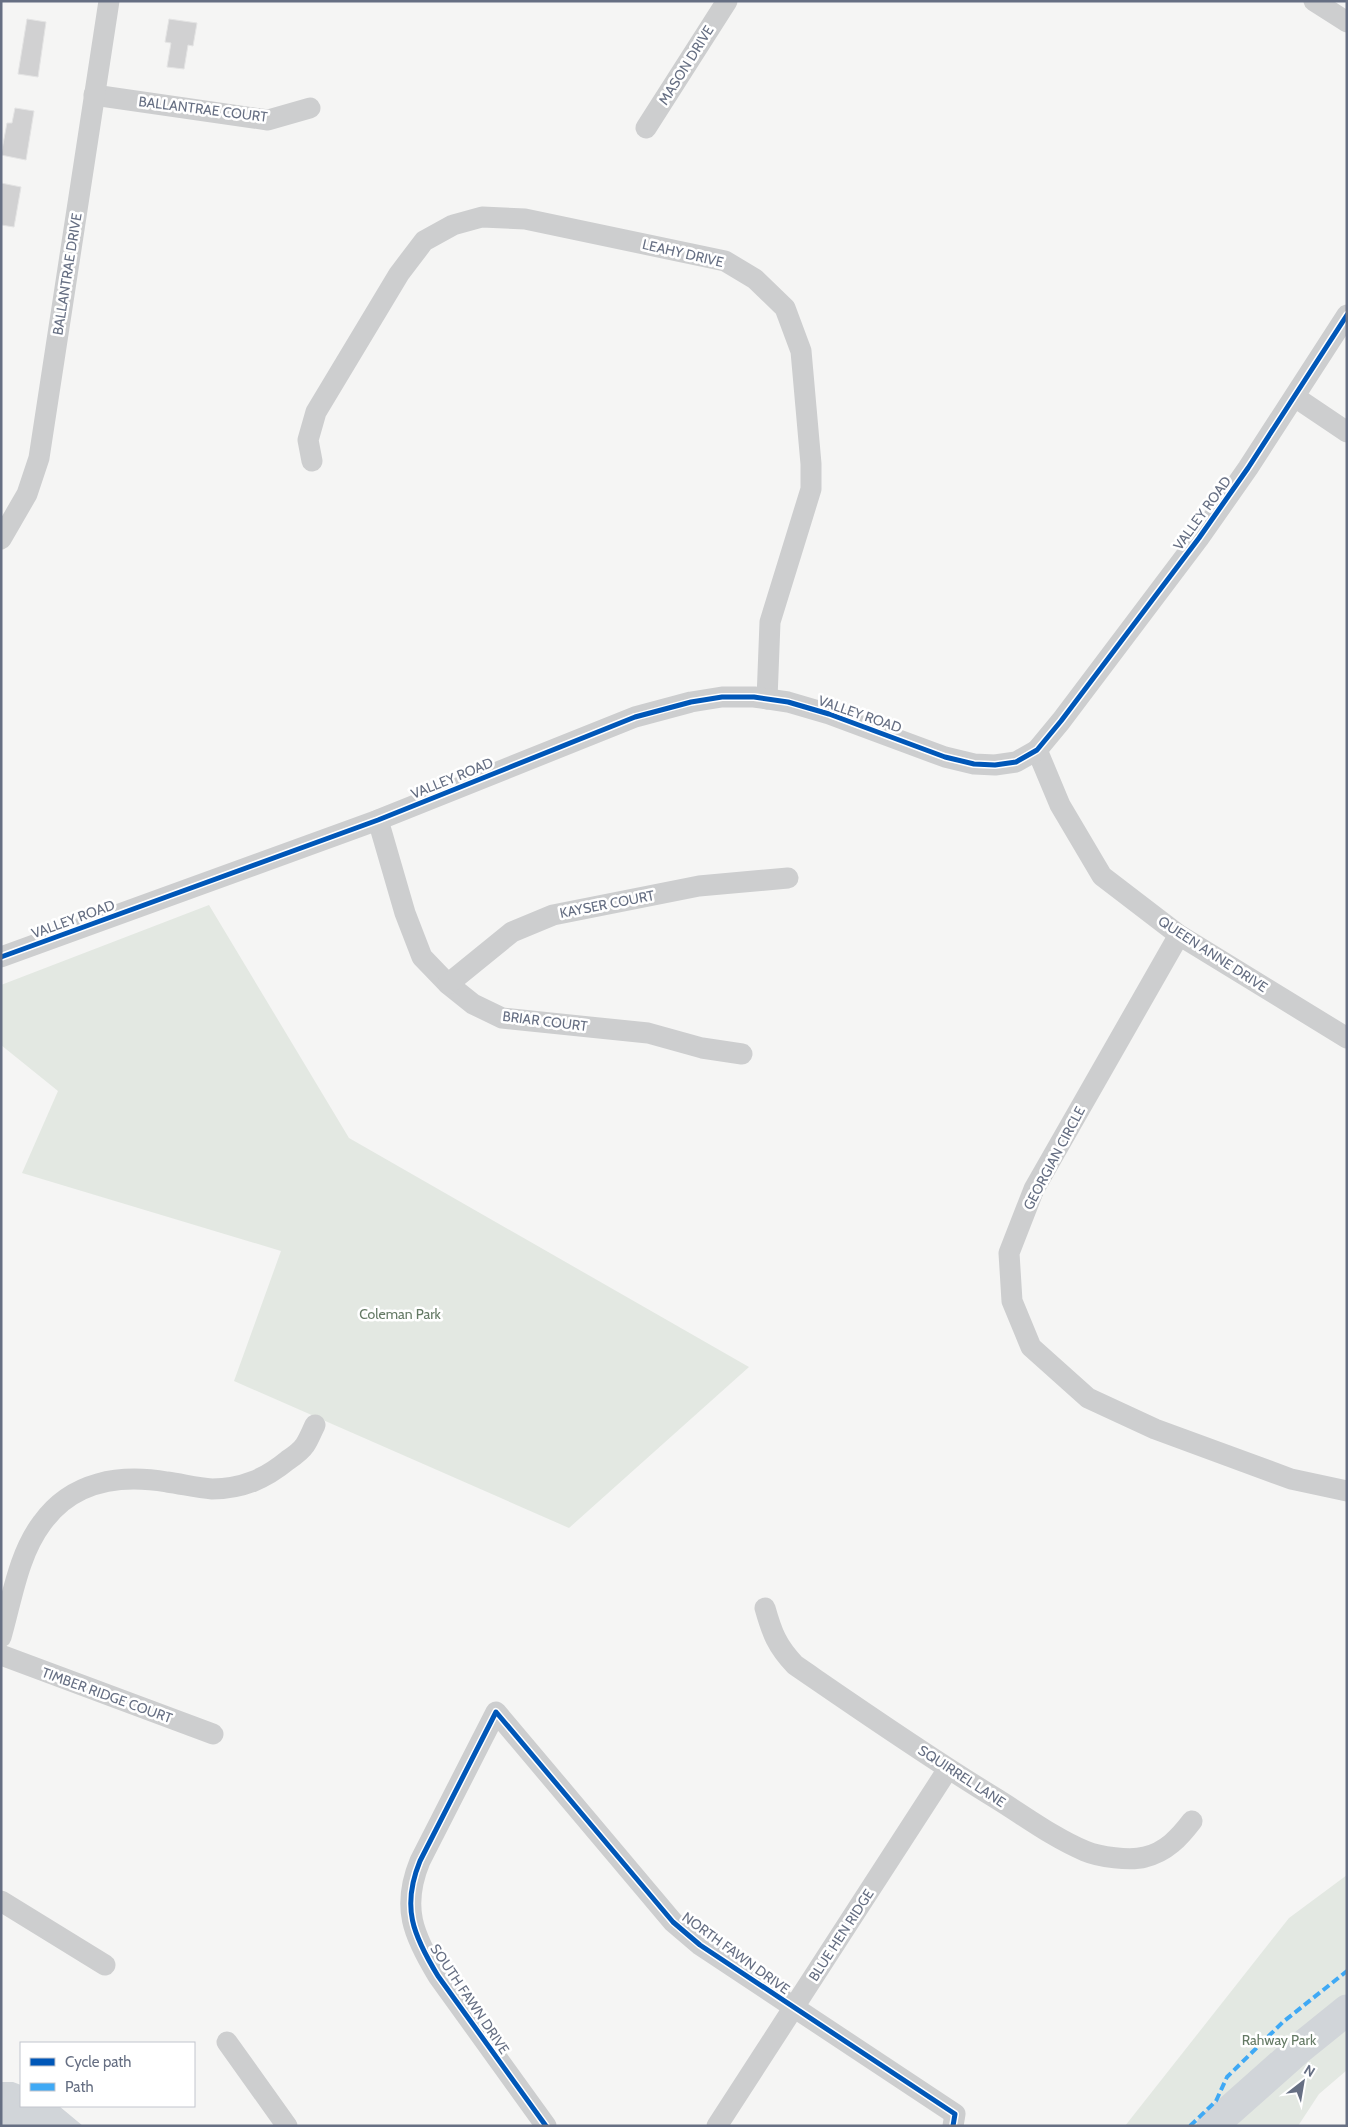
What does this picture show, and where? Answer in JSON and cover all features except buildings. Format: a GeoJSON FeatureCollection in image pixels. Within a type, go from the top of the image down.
{"type":"FeatureCollection","features":[{"type":"Feature","properties":{"kind":"street","name":"BALLANTRAE DRIVE"},"geometry":{"type":"LineString","coordinates":[[1,540],[27,494],[39,458],[109,1]]}},
{"type":"Feature","properties":{"kind":"street","name":"MASON DRIVE"},"geometry":{"type":"LineString","coordinates":[[646,128],[726,1]]}},
{"type":"Feature","properties":{"kind":"street"},"geometry":{"type":"LineString","coordinates":[[1314,1],[1347,22]]}},
{"type":"Feature","properties":{"kind":"street","name":"BALLANTRAE COURT"},"geometry":{"type":"LineString","coordinates":[[94,95],[268,120],[310,108]]}},
{"type":"Feature","properties":{"kind":"street","name":"LEAHY DRIVE"},"geometry":{"type":"LineString","coordinates":[[312,461],[308,440],[316,412],[399,274],[424,241],[453,225],[482,217],[525,219],[725,261],[755,279],[785,308],[801,352],[811,464],[811,489],[770,622],[768,699]]}},
{"type":"Feature","properties":{"kind":"street","name":"VALLEY ROAD"},"geometry":{"type":"LineString","coordinates":[[1,956],[378,820],[635,717],[691,702],[722,697],[754,697],[788,702],[830,714],[946,757],[974,764],[996,765],[1016,762],[1037,750],[1061,722],[1199,538],[1295,397],[1347,316]]}},
{"type":"Feature","properties":{"kind":"street"},"geometry":{"type":"LineString","coordinates":[[1295,397],[1347,432]]}},
{"type":"Feature","properties":{"kind":"street","name":"QUEEN ANNE DRIVE"},"geometry":{"type":"LineString","coordinates":[[1037,750],[1060,806],[1102,876],[1179,936],[1347,1038]]}},
{"type":"Feature","properties":{"kind":"street","name":"BRIAR COURT"},"geometry":{"type":"LineString","coordinates":[[378,820],[405,913],[422,957],[448,984],[473,1004],[502,1018],[648,1033],[702,1048],[742,1054]]}},
{"type":"Feature","properties":{"kind":"street","name":"KAYSER COURT"},"geometry":{"type":"LineString","coordinates":[[448,984],[512,932],[552,915],[699,886],[788,878]]}},
{"type":"Feature","properties":{"kind":"street","name":"GEORGIAN CIRCLE"},"geometry":{"type":"LineString","coordinates":[[1179,936],[1034,1189],[1009,1253],[1012,1301],[1031,1347],[1088,1398],[1155,1429],[1290,1479],[1347,1491]]}},
{"type":"Feature","properties":{"kind":"street"},"geometry":{"type":"LineString","coordinates":[[1,1637],[30,1542],[42,1523],[56,1508],[74,1494],[95,1484],[116,1479],[139,1478],[210,1489],[233,1488],[256,1482],[275,1471],[304,1446],[315,1425]]}},
{"type":"Feature","properties":{"kind":"street","name":"SQUIRREL LANE"},"geometry":{"type":"LineString","coordinates":[[766,1608],[773,1636],[783,1652],[796,1665],[948,1769],[1056,1836],[1087,1852],[1117,1858],[1144,1858],[1166,1849],[1178,1839],[1192,1821]]}},
{"type":"Feature","properties":{"kind":"street","name":"TIMBER RIDGE COURT"},"geometry":{"type":"LineString","coordinates":[[1,1655],[214,1734]]}},
{"type":"Feature","properties":{"kind":"street","name":"NORTH FAWN DRIVE"},"geometry":{"type":"LineString","coordinates":[[496,1712],[673,1922],[700,1945],[955,2114],[954,2126]]}},
{"type":"Feature","properties":{"kind":"street","name":"SOUTH FAWN DRIVE"},"geometry":{"type":"LineString","coordinates":[[496,1712],[420,1861],[414,1877],[410,1911],[414,1929],[423,1951],[438,1976],[546,2126]]}},
{"type":"Feature","properties":{"kind":"street","name":"BLUE HEN RIDGE"},"geometry":{"type":"LineString","coordinates":[[717,2126],[948,1769]]}},
{"type":"Feature","properties":{"kind":"street"},"geometry":{"type":"LineString","coordinates":[[1,1901],[105,1965]]}},
{"type":"Feature","properties":{"kind":"street"},"geometry":{"type":"LineString","coordinates":[[227,2042],[287,2126]]}},
{"type":"Feature","properties":{"kind":"green space","name":"Coleman Park"},"geometry":{"type":"Polygon","coordinates":[[[209,905],[349,1138],[749,1367],[569,1528],[234,1381],[281,1251],[22,1173],[58,1091],[1,1045],[1,985],[209,905]]]}},
{"type":"Feature","properties":{"kind":"green space","name":"Rahway Park"},"geometry":{"type":"Polygon","coordinates":[[[1347,1875],[1347,2070],[1319,2094],[1298,2126],[1125,2126],[1289,1918],[1347,1875]]]}},
{"type":"Feature","properties":{"kind":"shaded area"},"geometry":{"type":"Polygon","coordinates":[[[1,2082],[13,2082],[20,2085],[20,2107],[60,2107],[83,2126],[1,2126],[1,2082]]]}},
{"type":"Feature","properties":{"kind":"waterway"},"geometry":{"type":"LineString","coordinates":[[1212,2126],[1300,2048],[1347,2010]]}},
{"type":"Feature","properties":{"kind":"marked path"},"geometry":{"type":"LineString","coordinates":[[1190,2126],[1216,2101],[1227,2077],[1283,2022],[1347,1971]]}},
{"type":"Feature","properties":{"kind":"cycle path"},"geometry":{"type":"LineString","coordinates":[[1,957],[378,820],[635,717],[691,702],[722,697],[754,697],[788,702],[829,714],[945,757],[974,764],[995,765],[1016,762],[1037,750],[1061,721],[1199,538],[1248,468],[1347,315]]}},
{"type":"Feature","properties":{"kind":"cycle path"},"geometry":{"type":"LineString","coordinates":[[546,2126],[438,1976],[422,1947],[412,1920],[411,1893],[420,1861],[496,1712],[673,1922],[700,1945],[955,2114],[953,2126]]}}]}
